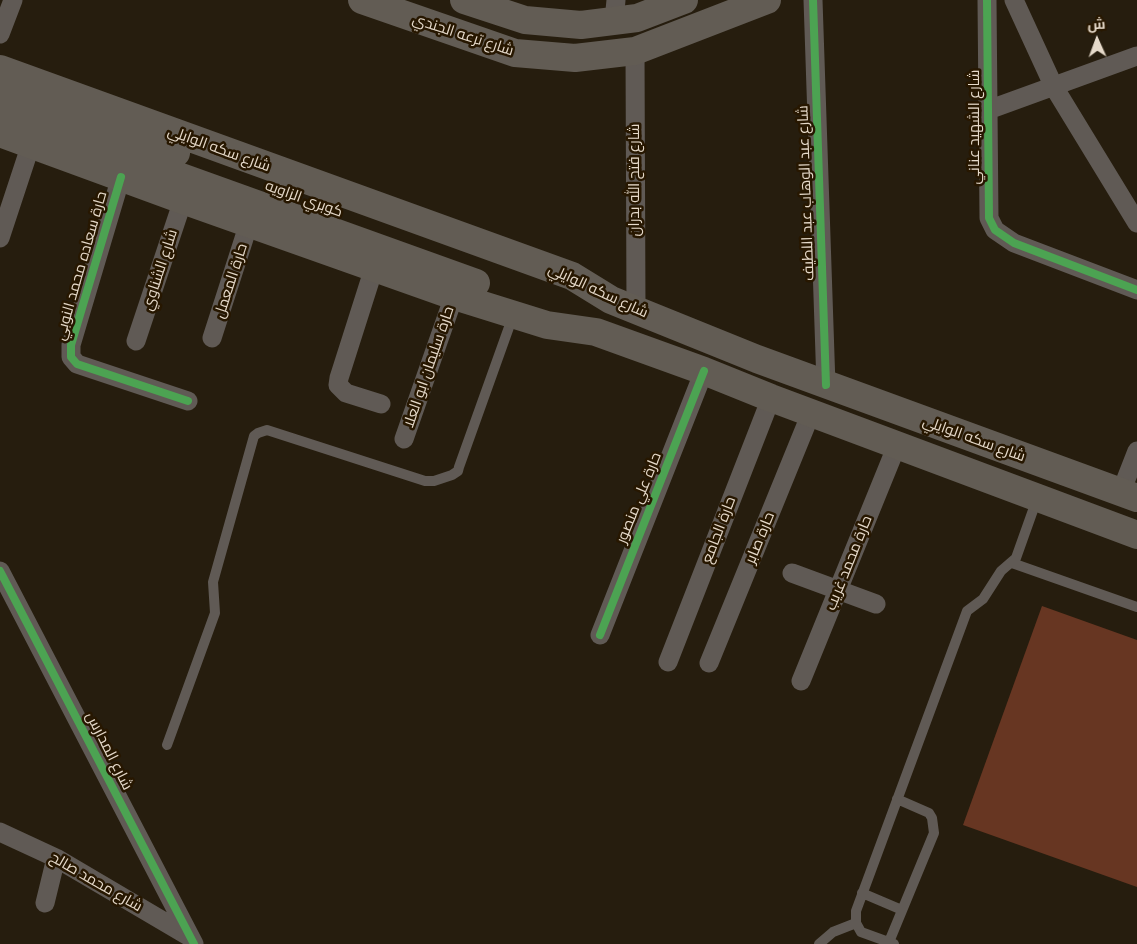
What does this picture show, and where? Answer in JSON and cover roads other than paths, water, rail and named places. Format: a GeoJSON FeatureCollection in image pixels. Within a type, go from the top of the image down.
{"type":"FeatureCollection","features":[{"type":"Feature","properties":{"kind":"main road","name":"شارع ترعه الجندي"},"geometry":{"type":"LineString","coordinates":[[362,0],[515,53],[575,58],[635,51],[767,0]]}},
{"type":"Feature","properties":{"kind":"main road"},"geometry":{"type":"LineString","coordinates":[[464,0],[510,7],[525,20],[581,25],[615,10],[637,18],[684,0]]}},
{"type":"Feature","properties":{"kind":"main road","name":"شارع سكه الوايلي"},"geometry":{"type":"LineString","coordinates":[[0,69],[572,276],[611,300],[757,359],[1129,495]]}},
{"type":"Feature","properties":{"kind":"main road","name":"كوبري الزاويه"},"geometry":{"type":"LineString","coordinates":[[0,90],[565,293],[611,300]]}},
{"type":"Feature","properties":{"kind":"main road","name":"كوبري الزاويه"},"geometry":{"type":"LineString","coordinates":[[0,112],[555,312],[596,332]]}},
{"type":"Feature","properties":{"kind":"main road"},"geometry":{"type":"LineString","coordinates":[[0,133],[454,296],[548,325],[596,332],[1137,535]]}},
{"type":"Feature","properties":{"kind":"street"},"geometry":{"type":"LineString","coordinates":[[0,34],[13,0]]}},
{"type":"Feature","properties":{"kind":"street","name":"شارع عبد الوهاب عبد اللطيف"},"geometry":{"type":"LineString","coordinates":[[813,0],[826,385]]}},
{"type":"Feature","properties":{"kind":"street","name":"شارع الشهيد عناني"},"geometry":{"type":"LineString","coordinates":[[987,0],[989,218],[995,230],[1014,243],[1137,290]]}},
{"type":"Feature","properties":{"kind":"street"},"geometry":{"type":"LineString","coordinates":[[1014,0],[1054,87],[1137,223]]}},
{"type":"Feature","properties":{"kind":"street","name":"شارع فتح الله بدران"},"geometry":{"type":"LineString","coordinates":[[635,51],[636,310]]}},
{"type":"Feature","properties":{"kind":"street"},"geometry":{"type":"LineString","coordinates":[[988,110],[1137,56]]}},
{"type":"Feature","properties":{"kind":"street"},"geometry":{"type":"LineString","coordinates":[[0,238],[31,144]]}},
{"type":"Feature","properties":{"kind":"street","name":"حارة سعاده محمد النوبي"},"geometry":{"type":"LineString","coordinates":[[121,177],[71,345],[72,357],[77,364],[188,401]]}},
{"type":"Feature","properties":{"kind":"street","name":"شارع الشناوي"},"geometry":{"type":"LineString","coordinates":[[136,341],[183,200]]}},
{"type":"Feature","properties":{"kind":"street","name":"حارة المعمل"},"geometry":{"type":"LineString","coordinates":[[212,338],[249,223]]}},
{"type":"Feature","properties":{"kind":"street"},"geometry":{"type":"LineString","coordinates":[[374,268],[338,385],[346,393],[381,404]]}},
{"type":"Feature","properties":{"kind":"street","name":"حارة سليمان ابو العلا"},"geometry":{"type":"LineString","coordinates":[[404,439],[454,296]]}},
{"type":"Feature","properties":{"kind":"street","name":"حارة علي منصور"},"geometry":{"type":"LineString","coordinates":[[600,635],[704,371]]}},
{"type":"Feature","properties":{"kind":"street","name":"حارة الجامع"},"geometry":{"type":"LineString","coordinates":[[668,662],[770,398]]}},
{"type":"Feature","properties":{"kind":"street","name":"حارة صابر"},"geometry":{"type":"LineString","coordinates":[[708,663],[812,413]]}},
{"type":"Feature","properties":{"kind":"street","name":"حارة محمد غريب"},"geometry":{"type":"LineString","coordinates":[[801,680],[897,445]]}},
{"type":"Feature","properties":{"kind":"street"},"geometry":{"type":"LineString","coordinates":[[1129,495],[1137,451]]}},
{"type":"Feature","properties":{"kind":"street","name":"شارع المدارس"},"geometry":{"type":"LineString","coordinates":[[0,571],[5,589],[192,941]]}},
{"type":"Feature","properties":{"kind":"street"},"geometry":{"type":"LineString","coordinates":[[792,573],[876,604]]}},
{"type":"Feature","properties":{"kind":"street","name":"شارع محمد صالح"},"geometry":{"type":"LineString","coordinates":[[0,832],[56,858],[192,941]]}},
{"type":"Feature","properties":{"kind":"street"},"geometry":{"type":"LineString","coordinates":[[45,903],[56,858]]}},
{"type":"Feature","properties":{"kind":"lane"},"geometry":{"type":"LineString","coordinates":[[167,746],[215,613],[213,582],[254,436],[258,432],[268,430],[426,481],[434,481],[452,475],[458,471],[513,315]]}},
{"type":"Feature","properties":{"kind":"lane"},"geometry":{"type":"LineString","coordinates":[[896,799],[929,812],[934,826],[934,833],[902,910],[891,943],[861,932],[856,923],[856,911],[896,799],[967,611],[984,599],[1001,571],[1016,558],[1038,498]]}},
{"type":"Feature","properties":{"kind":"lane"},"geometry":{"type":"LineString","coordinates":[[1012,563],[1137,606]]}},
{"type":"Feature","properties":{"kind":"lane"},"geometry":{"type":"LineString","coordinates":[[862,894],[902,910]]}},
{"type":"Feature","properties":{"kind":"lane"},"geometry":{"type":"LineString","coordinates":[[819,944],[833,932],[856,923]]}}]}
